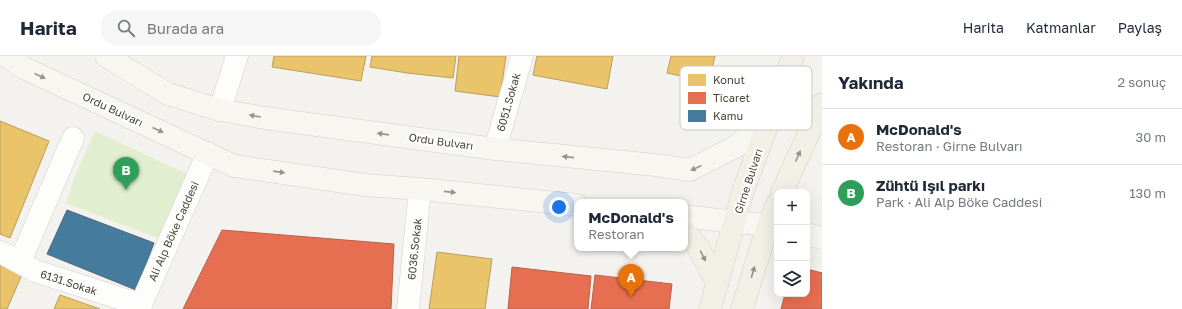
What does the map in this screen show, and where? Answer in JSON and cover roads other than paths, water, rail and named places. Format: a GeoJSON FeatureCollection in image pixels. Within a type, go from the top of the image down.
{"type":"FeatureCollection","features":[{"type":"Feature","properties":{"kind":"main road","name":"Ordu Bulvarı"},"geometry":{"type":"LineString","coordinates":[[6,56],[24,68],[234,166],[365,185],[574,205]]}},
{"type":"Feature","properties":{"kind":"main road","name":"Ordu Bulvarı"},"geometry":{"type":"LineString","coordinates":[[106,56],[168,94],[220,110],[265,118],[495,149],[690,170],[738,146],[754,130]]}},
{"type":"Feature","properties":{"kind":"main road","name":"Girne Bulvarı"},"geometry":{"type":"LineString","coordinates":[[789,66],[793,56]]}},
{"type":"Feature","properties":{"kind":"main road"},"geometry":{"type":"LineString","coordinates":[[812,126],[822,104]]}},
{"type":"Feature","properties":{"kind":"main road","name":"Girne Bulvarı"},"geometry":{"type":"LineString","coordinates":[[710,309],[743,191],[764,130]]}},
{"type":"Feature","properties":{"kind":"main road"},"geometry":{"type":"LineString","coordinates":[[783,189],[810,130]]}},
{"type":"Feature","properties":{"kind":"main road"},"geometry":{"type":"LineString","coordinates":[[688,216],[772,226],[742,309]]}},
{"type":"Feature","properties":{"kind":"main road"},"geometry":{"type":"LineString","coordinates":[[688,235],[698,247],[717,283]]}},
{"type":"Feature","properties":{"kind":"main road"},"geometry":{"type":"LineString","coordinates":[[810,235],[822,238]]}},
{"type":"Feature","properties":{"kind":"street"},"geometry":{"type":"LineString","coordinates":[[220,110],[237,56]]}},
{"type":"Feature","properties":{"kind":"street","name":"6051.Sokak"},"geometry":{"type":"LineString","coordinates":[[495,149],[522,56]]}},
{"type":"Feature","properties":{"kind":"street"},"geometry":{"type":"LineString","coordinates":[[20,262],[73,138]]}},
{"type":"Feature","properties":{"kind":"street","name":"Ali Alp Böke Caddesi"},"geometry":{"type":"LineString","coordinates":[[140,307],[208,153]]}},
{"type":"Feature","properties":{"kind":"street","name":"6036.Sokak"},"geometry":{"type":"LineString","coordinates":[[408,309],[420,189]]}},
{"type":"Feature","properties":{"kind":"street","name":"6131.Sokak"},"geometry":{"type":"LineString","coordinates":[[0,252],[35,271],[140,307]]}},
{"type":"Feature","properties":{"kind":"place","name":"Zühtü Işıl parkı"},"geometry":{"type":"Point","coordinates":[126,190]}},
{"type":"Feature","properties":{"kind":"place","name":"McDonald's"},"geometry":{"type":"Point","coordinates":[631,297]}}]}
